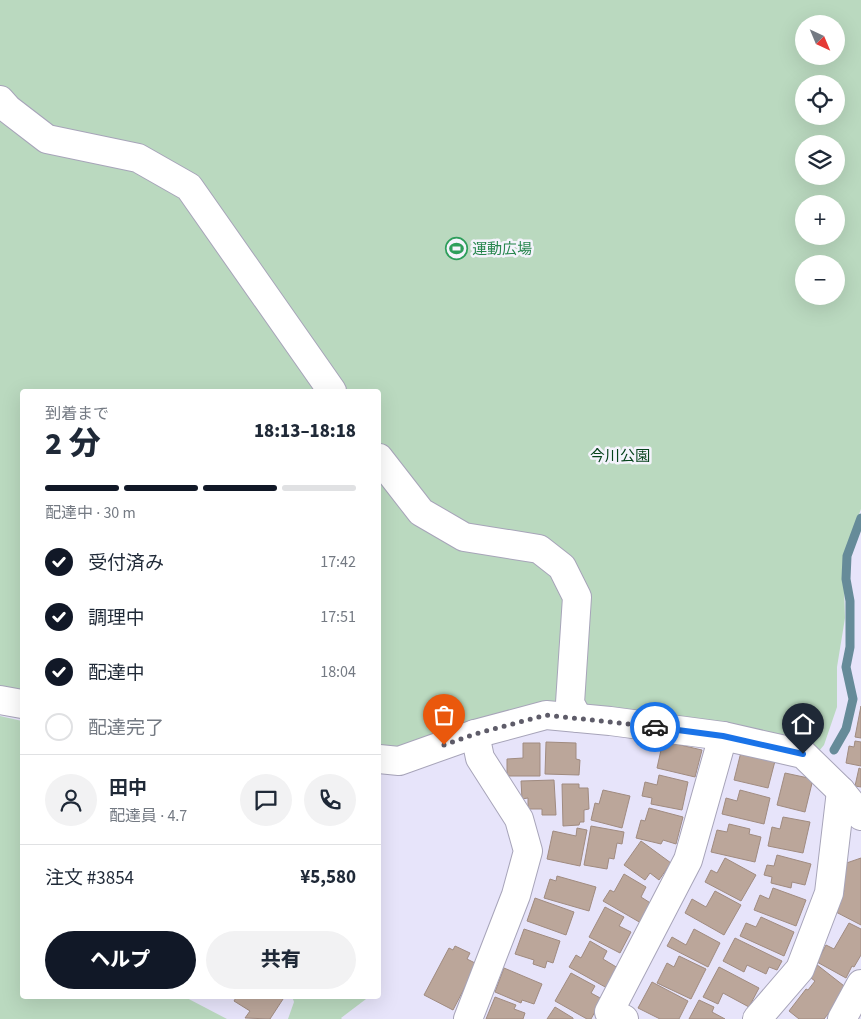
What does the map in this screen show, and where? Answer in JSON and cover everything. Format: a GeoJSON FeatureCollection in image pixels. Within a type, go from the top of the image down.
{"type":"FeatureCollection","features":[{"type":"Feature","properties":{"kind":"street"},"geometry":{"type":"LineString","coordinates":[[0,100],[8,109],[47,139],[138,158],[189,187],[331,389]]}},
{"type":"Feature","properties":{"kind":"street"},"geometry":{"type":"LineString","coordinates":[[381,461],[421,512],[464,537],[539,549],[562,568],[577,596],[570,703],[578,718]]}},
{"type":"Feature","properties":{"kind":"street"},"geometry":{"type":"LineString","coordinates":[[0,700],[20,704]]}},
{"type":"Feature","properties":{"kind":"street"},"geometry":{"type":"LineString","coordinates":[[381,759],[399,761],[475,734],[546,715],[578,718],[723,736],[803,754],[841,790],[861,816]]}},
{"type":"Feature","properties":{"kind":"street"},"geometry":{"type":"LineString","coordinates":[[468,1019],[516,895],[528,852],[519,819],[480,758],[475,734]]}},
{"type":"Feature","properties":{"kind":"street"},"geometry":{"type":"LineString","coordinates":[[624,1019],[609,1012],[688,860],[723,736]]}},
{"type":"Feature","properties":{"kind":"street"},"geometry":{"type":"LineString","coordinates":[[757,1019],[800,969],[829,893],[841,790]]}},
{"type":"Feature","properties":{"kind":"street"},"geometry":{"type":"LineString","coordinates":[[842,1019],[861,984]]}},
{"type":"Feature","properties":{"kind":"green space","name":"今川公園"},"geometry":{"type":"Polygon","coordinates":[[[0,0],[861,0],[861,509],[843,556],[845,618],[837,667],[837,707],[824,745],[819,751],[570,703],[381,752],[381,389],[20,389],[20,694],[0,689],[0,0]]]}},
{"type":"Feature","properties":{"kind":"green space"},"geometry":{"type":"Polygon","coordinates":[[[0,716],[20,721],[20,999],[189,999],[227,1019],[0,1019],[0,716]]]}},
{"type":"Feature","properties":{"kind":"green space"},"geometry":{"type":"Polygon","coordinates":[[[293,999],[366,999],[342,1019],[288,1019],[294,1002],[293,999]]]}},
{"type":"Feature","properties":{"kind":"building"},"geometry":{"type":"Polygon","coordinates":[[[861,706],[861,738],[855,737],[861,706]]]}},
{"type":"Feature","properties":{"kind":"building"},"geometry":{"type":"Polygon","coordinates":[[[663,741],[702,750],[695,777],[657,768],[663,741]]]}},
{"type":"Feature","properties":{"kind":"building"},"geometry":{"type":"Polygon","coordinates":[[[855,741],[861,742],[861,766],[846,763],[849,746],[854,747],[855,741]]]}},
{"type":"Feature","properties":{"kind":"building"},"geometry":{"type":"Polygon","coordinates":[[[546,742],[576,743],[576,759],[580,760],[579,775],[545,774],[546,742]]]}},
{"type":"Feature","properties":{"kind":"building"},"geometry":{"type":"Polygon","coordinates":[[[523,743],[540,743],[540,776],[507,776],[507,759],[523,758],[523,743]]]}},
{"type":"Feature","properties":{"kind":"building"},"geometry":{"type":"Polygon","coordinates":[[[741,752],[775,761],[768,788],[734,780],[741,752]]]}},
{"type":"Feature","properties":{"kind":"building"},"geometry":{"type":"Polygon","coordinates":[[[859,768],[861,769],[861,787],[855,786],[859,768]]]}},
{"type":"Feature","properties":{"kind":"building"},"geometry":{"type":"Polygon","coordinates":[[[785,773],[813,779],[805,812],[777,805],[785,773]]]}},
{"type":"Feature","properties":{"kind":"building"},"geometry":{"type":"Polygon","coordinates":[[[659,775],[688,782],[682,810],[651,804],[652,798],[642,796],[645,782],[657,785],[659,775]]]}},
{"type":"Feature","properties":{"kind":"building"},"geometry":{"type":"Polygon","coordinates":[[[554,780],[556,815],[542,815],[542,809],[528,809],[528,798],[522,799],[521,781],[554,780]]]}},
{"type":"Feature","properties":{"kind":"building"},"geometry":{"type":"Polygon","coordinates":[[[562,784],[579,784],[579,788],[588,788],[589,809],[584,810],[584,822],[580,822],[579,825],[563,826],[562,784]]]}},
{"type":"Feature","properties":{"kind":"building"},"geometry":{"type":"Polygon","coordinates":[[[603,790],[630,796],[622,828],[591,820],[595,803],[599,804],[603,790]]]}},
{"type":"Feature","properties":{"kind":"building"},"geometry":{"type":"Polygon","coordinates":[[[740,790],[770,798],[764,824],[722,814],[726,798],[737,801],[740,790]]]}},
{"type":"Feature","properties":{"kind":"building"},"geometry":{"type":"Polygon","coordinates":[[[649,808],[683,817],[676,844],[663,840],[661,844],[636,838],[641,820],[645,821],[649,808]]]}},
{"type":"Feature","properties":{"kind":"building"},"geometry":{"type":"Polygon","coordinates":[[[783,817],[810,822],[803,853],[768,846],[772,827],[780,829],[783,817]]]}},
{"type":"Feature","properties":{"kind":"building"},"geometry":{"type":"Polygon","coordinates":[[[729,824],[750,829],[749,834],[761,837],[755,862],[711,852],[717,830],[727,832],[729,824]]]}},
{"type":"Feature","properties":{"kind":"building"},"geometry":{"type":"Polygon","coordinates":[[[591,826],[624,832],[622,844],[617,843],[614,859],[609,858],[607,869],[584,865],[591,826]]]}},
{"type":"Feature","properties":{"kind":"building"},"geometry":{"type":"Polygon","coordinates":[[[577,828],[587,830],[580,866],[547,859],[553,831],[576,836],[577,828]]]}},
{"type":"Feature","properties":{"kind":"building"},"geometry":{"type":"Polygon","coordinates":[[[641,841],[671,863],[659,880],[650,873],[645,880],[624,865],[641,841]]]}},
{"type":"Feature","properties":{"kind":"building"},"geometry":{"type":"Polygon","coordinates":[[[777,855],[811,864],[805,885],[792,882],[791,888],[771,883],[772,877],[764,875],[767,865],[774,866],[777,855]]]}},
{"type":"Feature","properties":{"kind":"building"},"geometry":{"type":"Polygon","coordinates":[[[725,858],[756,875],[741,901],[705,882],[711,870],[717,873],[725,858]]]}},
{"type":"Feature","properties":{"kind":"building"},"geometry":{"type":"Polygon","coordinates":[[[861,858],[861,925],[834,911],[844,891],[835,867],[861,858]]]}},
{"type":"Feature","properties":{"kind":"building"},"geometry":{"type":"Polygon","coordinates":[[[624,874],[646,887],[641,897],[652,904],[641,923],[603,901],[610,890],[614,892],[624,874]]]}},
{"type":"Feature","properties":{"kind":"building"},"geometry":{"type":"Polygon","coordinates":[[[557,876],[596,887],[589,911],[544,898],[550,879],[556,881],[557,876]]]}},
{"type":"Feature","properties":{"kind":"building"},"geometry":{"type":"Polygon","coordinates":[[[773,888],[806,900],[796,926],[754,910],[760,895],[769,899],[773,888]]]}},
{"type":"Feature","properties":{"kind":"building"},"geometry":{"type":"Polygon","coordinates":[[[715,891],[741,905],[724,935],[685,913],[692,899],[706,907],[715,891]]]}},
{"type":"Feature","properties":{"kind":"building"},"geometry":{"type":"Polygon","coordinates":[[[535,898],[574,912],[566,935],[527,921],[535,898]]]}},
{"type":"Feature","properties":{"kind":"building"},"geometry":{"type":"Polygon","coordinates":[[[605,907],[624,917],[619,926],[631,932],[620,953],[589,937],[605,907]]]}},
{"type":"Feature","properties":{"kind":"building"},"geometry":{"type":"Polygon","coordinates":[[[761,917],[794,932],[784,956],[740,936],[746,923],[756,927],[761,917]]]}},
{"type":"Feature","properties":{"kind":"building"},"geometry":{"type":"Polygon","coordinates":[[[849,923],[861,929],[861,955],[854,967],[852,966],[846,978],[817,962],[826,945],[834,949],[849,923]]]}},
{"type":"Feature","properties":{"kind":"building"},"geometry":{"type":"Polygon","coordinates":[[[524,929],[560,941],[553,963],[547,961],[545,968],[533,964],[534,960],[515,954],[524,929]]]}},
{"type":"Feature","properties":{"kind":"building"},"geometry":{"type":"Polygon","coordinates":[[[694,929],[720,943],[708,967],[667,946],[672,937],[686,945],[694,929]]]}},
{"type":"Feature","properties":{"kind":"building"},"geometry":{"type":"Polygon","coordinates":[[[735,938],[782,961],[777,970],[769,967],[766,974],[747,965],[744,972],[723,961],[735,938]]]}},
{"type":"Feature","properties":{"kind":"building"},"geometry":{"type":"Polygon","coordinates":[[[590,941],[607,951],[603,959],[618,968],[607,988],[569,967],[576,955],[581,958],[590,941]]]}},
{"type":"Feature","properties":{"kind":"building"},"geometry":{"type":"Polygon","coordinates":[[[455,946],[470,953],[467,959],[477,964],[453,1010],[424,995],[449,948],[453,950],[455,946]]]}},
{"type":"Feature","properties":{"kind":"building"},"geometry":{"type":"Polygon","coordinates":[[[679,956],[706,969],[691,999],[657,983],[667,963],[674,967],[679,956]]]}},
{"type":"Feature","properties":{"kind":"building"},"geometry":{"type":"Polygon","coordinates":[[[816,964],[848,989],[824,1019],[799,1019],[789,1011],[806,989],[808,990],[815,981],[807,975],[816,964]]]}},
{"type":"Feature","properties":{"kind":"building"},"geometry":{"type":"Polygon","coordinates":[[[719,967],[759,988],[749,1007],[723,993],[718,1004],[703,997],[719,967]]]}},
{"type":"Feature","properties":{"kind":"building"},"geometry":{"type":"Polygon","coordinates":[[[504,968],[542,984],[534,1004],[522,1000],[521,1003],[495,992],[504,968]]]}},
{"type":"Feature","properties":{"kind":"building"},"geometry":{"type":"Polygon","coordinates":[[[571,973],[595,986],[591,993],[602,999],[591,1019],[587,1019],[555,1001],[571,973]]]}},
{"type":"Feature","properties":{"kind":"building"},"geometry":{"type":"Polygon","coordinates":[[[652,982],[688,1001],[679,1019],[660,1019],[638,1008],[652,982]]]}},
{"type":"Feature","properties":{"kind":"building"},"geometry":{"type":"Polygon","coordinates":[[[495,997],[516,1005],[514,1009],[525,1013],[523,1019],[486,1019],[495,997]]]}},
{"type":"Feature","properties":{"kind":"building"},"geometry":{"type":"Polygon","coordinates":[[[235,999],[283,999],[270,1019],[245,1018],[250,1011],[234,1001],[235,999]]]}},
{"type":"Feature","properties":{"kind":"building"},"geometry":{"type":"Polygon","coordinates":[[[699,1000],[714,1007],[712,1012],[725,1019],[689,1019],[699,1000]]]}},
{"type":"Feature","properties":{"kind":"building"},"geometry":{"type":"Polygon","coordinates":[[[555,1007],[573,1018],[573,1019],[547,1019],[555,1007]]]}},
{"type":"Feature","properties":{"kind":"waterway"},"geometry":{"type":"LineString","coordinates":[[834,750],[846,729],[853,699],[846,667],[850,647],[850,601],[846,579],[847,556],[861,518]]}},
{"type":"Feature","properties":{"kind":"way so far"},"geometry":{"type":"LineString","coordinates":[[444,745],[475,734],[546,715],[655,727]]}},
{"type":"Feature","properties":{"kind":"place","name":"運動広場"},"geometry":{"type":"Point","coordinates":[456,249]}},
{"type":"Feature","properties":{"kind":"route"},"geometry":{"type":"LineString","coordinates":[[655,727],[723,736],[803,754]]}}]}
